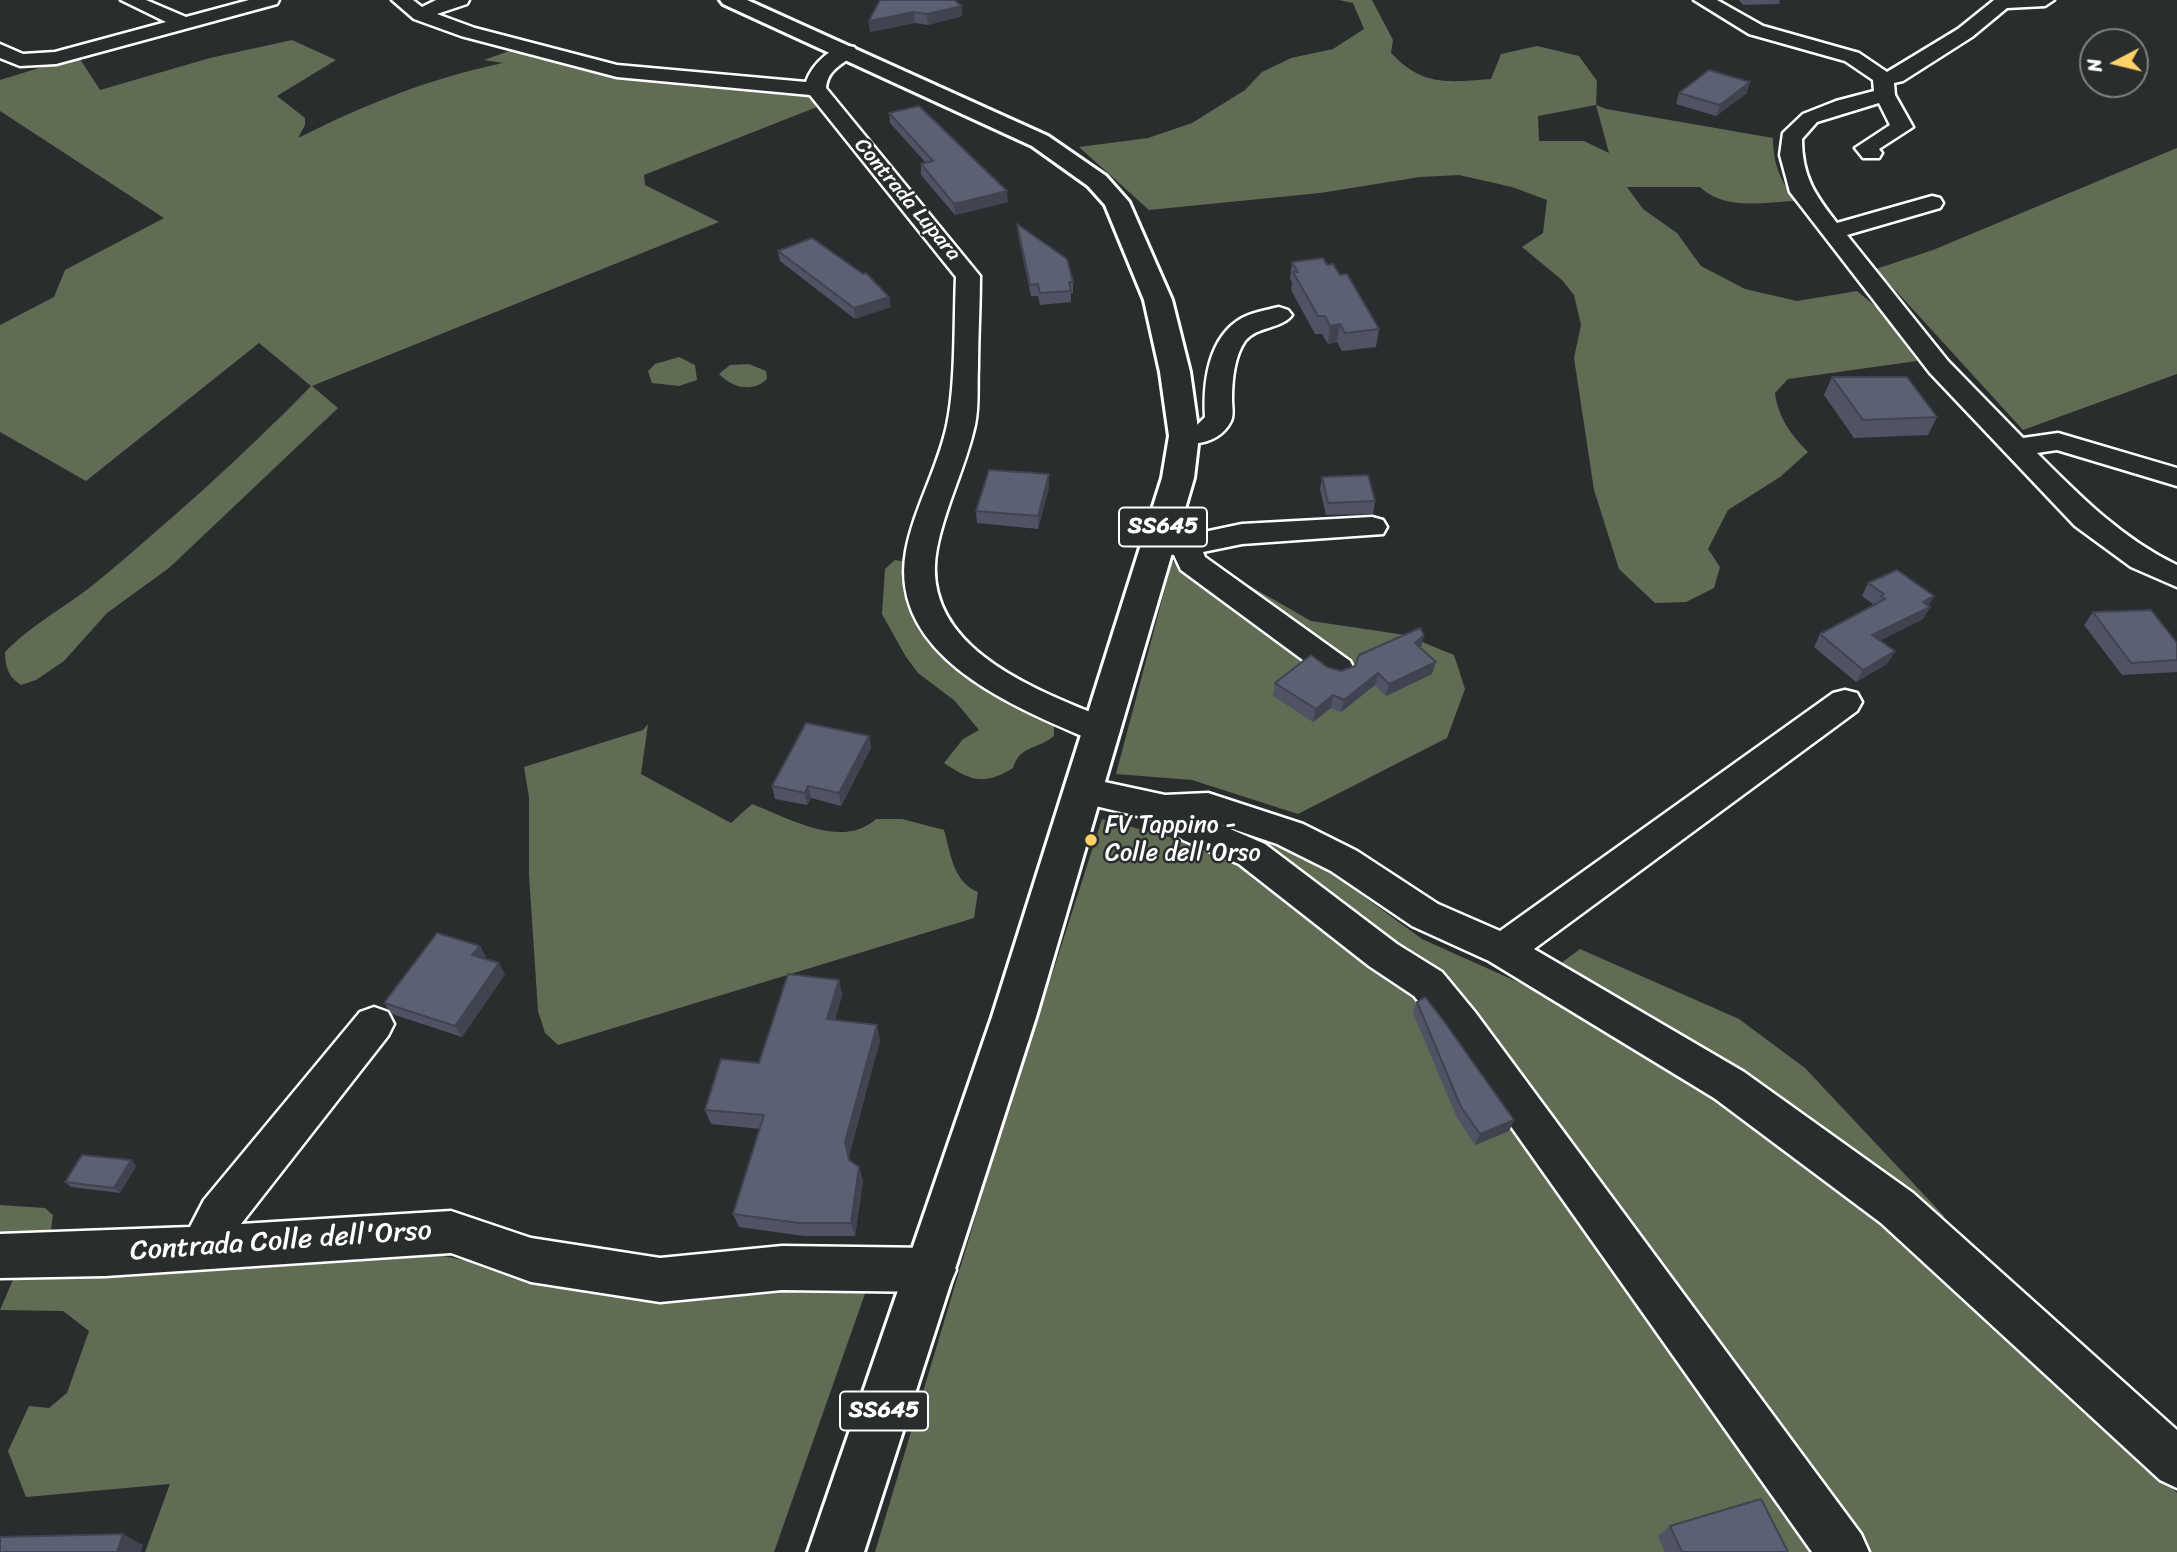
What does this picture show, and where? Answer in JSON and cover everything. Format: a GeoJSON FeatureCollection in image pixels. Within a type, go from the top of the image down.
{"type":"FeatureCollection","features":[{"type":"Feature","properties":{"kind":"main road","name":"SS645"},"geometry":{"type":"LineString","coordinates":[[730,0],[848,51],[1040,141],[1097,181],[1116,202],[1158,300],[1175,372],[1184,436],[1172,545],[1103,731],[933,1270],[836,1552]]}},
{"type":"Feature","properties":{"kind":"street"},"geometry":{"type":"LineString","coordinates":[[130,0],[184,23]]}},
{"type":"Feature","properties":{"kind":"street"},"geometry":{"type":"LineString","coordinates":[[0,50],[20,60],[56,58],[270,0]]}},
{"type":"Feature","properties":{"kind":"street"},"geometry":{"type":"LineString","coordinates":[[401,0],[421,15],[468,32],[617,71],[816,89],[816,79],[821,70],[848,51]]}},
{"type":"Feature","properties":{"kind":"street"},"geometry":{"type":"LineString","coordinates":[[421,15],[443,4],[460,0]]}},
{"type":"Feature","properties":{"kind":"street"},"geometry":{"type":"LineString","coordinates":[[1703,0],[1756,30],[1852,57],[1884,87],[1902,127],[1866,148],[1871,153]]}},
{"type":"Feature","properties":{"kind":"street"},"geometry":{"type":"LineString","coordinates":[[2045,0],[2002,3],[1965,33],[1884,87],[1810,118],[1791,138],[1791,155],[1801,192],[1939,367],[2085,519],[2142,560],[2177,578]]}},
{"type":"Feature","properties":{"kind":"street","name":"Contrada Lupara"},"geometry":{"type":"LineString","coordinates":[[816,89],[968,276],[961,423],[949,472],[924,541],[919,568],[921,594],[935,621],[958,650],[986,673],[1017,695],[1103,731]]}},
{"type":"Feature","properties":{"kind":"street"},"geometry":{"type":"LineString","coordinates":[[1831,232],[1931,203]]}},
{"type":"Feature","properties":{"kind":"street"},"geometry":{"type":"LineString","coordinates":[[1184,436],[1203,434],[1219,419],[1216,394],[1226,352],[1246,326],[1279,315]]}},
{"type":"Feature","properties":{"kind":"street"},"geometry":{"type":"LineString","coordinates":[[2017,447],[2058,441],[2177,477]]}},
{"type":"Feature","properties":{"kind":"street"},"geometry":{"type":"LineString","coordinates":[[1172,545],[1242,534],[1372,527]]}},
{"type":"Feature","properties":{"kind":"street"},"geometry":{"type":"LineString","coordinates":[[1172,545],[1192,563],[1338,669]]}},
{"type":"Feature","properties":{"kind":"street"},"geometry":{"type":"LineString","coordinates":[[1503,950],[1845,702]]}},
{"type":"Feature","properties":{"kind":"street"},"geometry":{"type":"LineString","coordinates":[[1086,791],[1165,809],[1208,807],[1290,834],[1344,860],[1425,915],[1503,950],[1728,1085],[1897,1208],[2177,1463]]}},
{"type":"Feature","properties":{"kind":"street"},"geometry":{"type":"LineString","coordinates":[[1165,809],[1196,830],[1252,854],[1383,955],[1428,984],[1461,1024],[1843,1552]]}},
{"type":"Feature","properties":{"kind":"street"},"geometry":{"type":"LineString","coordinates":[[204,1248],[220,1214],[374,1024]]}},
{"type":"Feature","properties":{"kind":"street","name":"Contrada Colle dell'Orso"},"geometry":{"type":"LineString","coordinates":[[0,1256],[204,1248],[451,1232],[531,1260],[660,1280],[782,1268],[933,1270]]}},
{"type":"Feature","properties":{"kind":"green space"},"geometry":{"type":"Polygon","coordinates":[[[1339,0],[1372,0],[1393,40],[1391,53],[1414,72],[1425,77],[1449,81],[1491,79],[1501,54],[1537,46],[1579,56],[1597,81],[1596,105],[1606,109],[1773,138],[1778,171],[1795,201],[1733,202],[1710,195],[1700,187],[1627,187],[1643,209],[1677,233],[1701,266],[1745,289],[1797,301],[1857,291],[1880,310],[1917,361],[1788,379],[1775,393],[1786,425],[1808,452],[1780,477],[1728,510],[1708,549],[1720,567],[1714,588],[1686,602],[1655,603],[1619,569],[1594,490],[1574,358],[1581,325],[1574,295],[1562,280],[1522,247],[1543,233],[1547,200],[1512,187],[1459,175],[1420,177],[1320,193],[1149,210],[1079,147],[1148,138],[1192,123],[1245,90],[1262,72],[1291,58],[1333,49],[1364,29],[1353,3],[1339,0]],[[1596,105],[1538,116],[1539,141],[1584,141],[1609,153],[1596,105]]]}},
{"type":"Feature","properties":{"kind":"green space"},"geometry":{"type":"Polygon","coordinates":[[[292,40],[336,60],[277,96],[305,118],[305,125],[298,138],[398,94],[449,76],[503,63],[484,60],[512,50],[602,71],[810,95],[822,105],[644,175],[645,185],[719,222],[312,386],[338,408],[169,568],[107,613],[64,661],[36,680],[21,685],[8,671],[5,652],[27,632],[98,581],[153,534],[234,462],[311,386],[259,343],[86,481],[0,432],[0,325],[54,297],[65,270],[164,218],[0,111],[0,80],[78,56],[100,90],[210,58],[292,40]]]}},
{"type":"Feature","properties":{"kind":"green space"},"geometry":{"type":"Polygon","coordinates":[[[2177,148],[2177,374],[2023,430],[1876,269],[1933,250],[2177,148]]]}},
{"type":"Feature","properties":{"kind":"green space"},"geometry":{"type":"Polygon","coordinates":[[[679,357],[695,365],[697,380],[679,386],[652,383],[648,371],[655,364],[679,357]]]}},
{"type":"Feature","properties":{"kind":"green space"},"geometry":{"type":"Polygon","coordinates":[[[749,364],[766,371],[767,379],[755,386],[743,387],[730,383],[719,374],[730,365],[749,364]]]}},
{"type":"Feature","properties":{"kind":"green space"},"geometry":{"type":"Polygon","coordinates":[[[895,560],[907,562],[910,604],[920,624],[954,655],[1054,725],[1054,736],[1025,751],[1013,768],[1003,774],[978,779],[962,774],[944,763],[963,739],[979,730],[955,701],[918,673],[882,614],[885,569],[895,560]]]}},
{"type":"Feature","properties":{"kind":"green space"},"geometry":{"type":"Polygon","coordinates":[[[1172,562],[1217,567],[1311,621],[1405,635],[1454,655],[1465,689],[1447,738],[1298,814],[1192,780],[1116,774],[1172,562]]]}},
{"type":"Feature","properties":{"kind":"green space"},"geometry":{"type":"Polygon","coordinates":[[[648,724],[641,774],[731,823],[752,804],[799,823],[832,832],[862,828],[876,819],[902,819],[944,830],[958,874],[978,892],[974,918],[558,1045],[545,1033],[538,1011],[529,875],[529,797],[524,767],[643,730],[648,724]]]}},
{"type":"Feature","properties":{"kind":"green space"},"geometry":{"type":"Polygon","coordinates":[[[1102,819],[1184,841],[1254,873],[1235,830],[1318,863],[1422,939],[1529,987],[1580,949],[1739,1019],[1805,1068],[1944,1216],[1928,1257],[2078,1393],[2177,1493],[2177,1552],[875,1552],[994,1155],[1102,819]]]}},
{"type":"Feature","properties":{"kind":"green space"},"geometry":{"type":"Polygon","coordinates":[[[0,1205],[45,1208],[53,1215],[51,1230],[40,1244],[0,1243],[0,1205]]]}},
{"type":"Feature","properties":{"kind":"green space"},"geometry":{"type":"Polygon","coordinates":[[[330,1254],[439,1255],[524,1273],[674,1297],[716,1297],[756,1290],[867,1288],[774,1552],[145,1552],[170,1484],[26,1497],[8,1451],[29,1406],[49,1408],[67,1393],[89,1331],[63,1311],[0,1310],[15,1275],[330,1254]]]}},
{"type":"Feature","properties":{"kind":"building"},"geometry":{"type":"Polygon","coordinates":[[[880,0],[954,0],[962,6],[927,14],[914,12],[869,21],[880,0]]]}},
{"type":"Feature","properties":{"kind":"building"},"geometry":{"type":"Polygon","coordinates":[[[1709,70],[1750,82],[1720,105],[1679,93],[1709,70]]]}},
{"type":"Feature","properties":{"kind":"building"},"geometry":{"type":"Polygon","coordinates":[[[919,106],[1007,191],[954,204],[921,164],[933,161],[889,113],[919,106]]]}},
{"type":"Feature","properties":{"kind":"building"},"geometry":{"type":"Polygon","coordinates":[[[1017,224],[1067,259],[1073,282],[1069,282],[1071,291],[1040,293],[1038,284],[1030,285],[1017,224]]]}},
{"type":"Feature","properties":{"kind":"building"},"geometry":{"type":"Polygon","coordinates":[[[812,238],[863,274],[866,273],[889,297],[854,308],[778,251],[812,238]]]}},
{"type":"Feature","properties":{"kind":"building"},"geometry":{"type":"Polygon","coordinates":[[[1323,258],[1327,265],[1333,264],[1340,275],[1347,274],[1379,329],[1345,333],[1340,324],[1330,326],[1325,316],[1318,316],[1293,272],[1298,272],[1292,262],[1323,258]]]}},
{"type":"Feature","properties":{"kind":"building"},"geometry":{"type":"Polygon","coordinates":[[[1832,377],[1907,377],[1937,417],[1863,420],[1832,377]]]}},
{"type":"Feature","properties":{"kind":"building"},"geometry":{"type":"Polygon","coordinates":[[[989,470],[1049,474],[1038,516],[976,511],[989,470]]]}},
{"type":"Feature","properties":{"kind":"building"},"geometry":{"type":"Polygon","coordinates":[[[1368,475],[1375,501],[1328,503],[1322,477],[1368,475]]]}},
{"type":"Feature","properties":{"kind":"building"},"geometry":{"type":"Polygon","coordinates":[[[1897,570],[1934,596],[1923,602],[1930,607],[1872,635],[1895,651],[1863,670],[1820,634],[1885,599],[1881,596],[1884,594],[1868,583],[1897,570]]]}},
{"type":"Feature","properties":{"kind":"building"},"geometry":{"type":"Polygon","coordinates":[[[2151,610],[2177,643],[2177,660],[2131,663],[2093,612],[2151,610]]]}},
{"type":"Feature","properties":{"kind":"building"},"geometry":{"type":"Polygon","coordinates":[[[1420,628],[1424,635],[1415,643],[1436,662],[1389,684],[1378,673],[1344,700],[1333,695],[1316,709],[1275,683],[1311,655],[1327,667],[1341,671],[1355,666],[1359,655],[1420,628]]]}},
{"type":"Feature","properties":{"kind":"building"},"geometry":{"type":"Polygon","coordinates":[[[806,723],[869,736],[839,793],[808,786],[805,793],[772,786],[806,723]]]}},
{"type":"Feature","properties":{"kind":"building"},"geometry":{"type":"Polygon","coordinates":[[[437,933],[480,946],[472,955],[499,963],[455,1026],[384,1003],[437,933]]]}},
{"type":"Feature","properties":{"kind":"building"},"geometry":{"type":"Polygon","coordinates":[[[788,974],[839,980],[827,1019],[877,1025],[845,1142],[849,1160],[859,1167],[851,1223],[799,1223],[733,1214],[764,1115],[705,1110],[721,1059],[759,1063],[788,974]]]}},
{"type":"Feature","properties":{"kind":"building"},"geometry":{"type":"Polygon","coordinates":[[[1425,997],[1514,1120],[1480,1134],[1461,1107],[1417,1002],[1425,997]]]}},
{"type":"Feature","properties":{"kind":"building"},"geometry":{"type":"Polygon","coordinates":[[[82,1155],[131,1160],[114,1188],[65,1182],[82,1155]]]}},
{"type":"Feature","properties":{"kind":"building"},"geometry":{"type":"Polygon","coordinates":[[[1761,1499],[1788,1552],[1682,1552],[1670,1526],[1761,1499]]]}},
{"type":"Feature","properties":{"kind":"building"},"geometry":{"type":"Polygon","coordinates":[[[123,1534],[117,1552],[0,1552],[0,1537],[123,1534]]]}},
{"type":"Feature","properties":{"kind":"place","name":"FV Tappino - Colle dell'Orso"},"geometry":{"type":"Point","coordinates":[1091,840]}}]}
